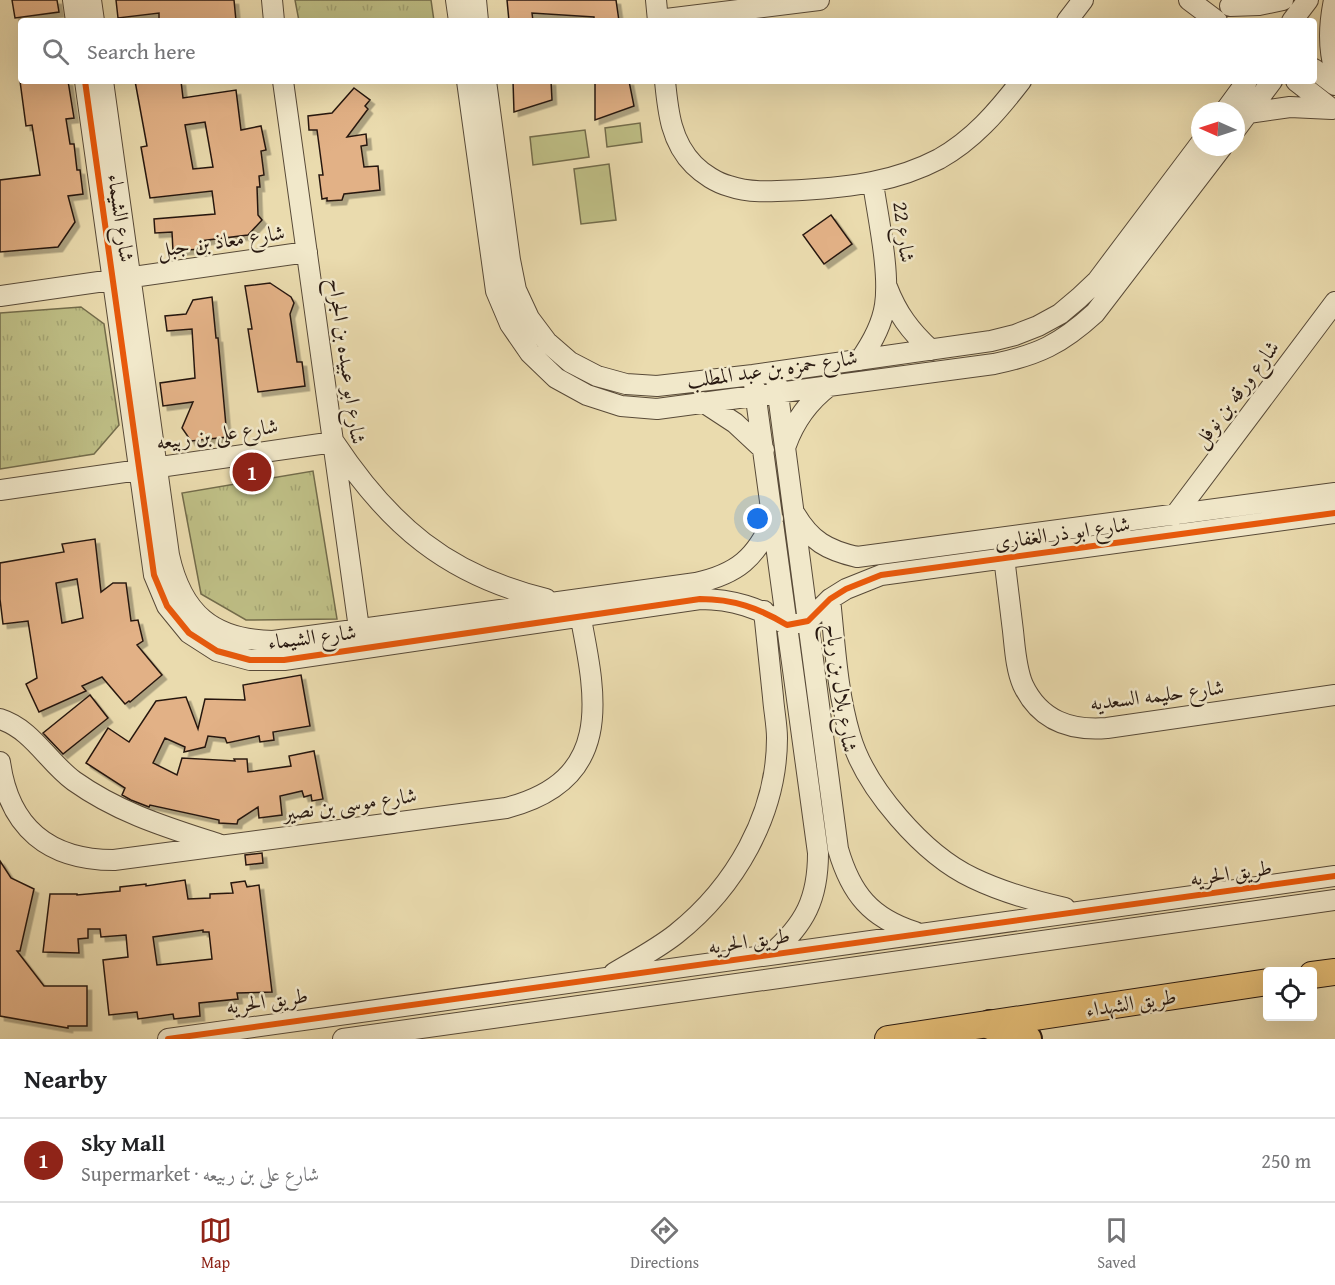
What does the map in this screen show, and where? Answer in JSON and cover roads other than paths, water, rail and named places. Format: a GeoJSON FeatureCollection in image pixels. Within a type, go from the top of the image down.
{"type":"FeatureCollection","features":[{"type":"Feature","properties":{"kind":"highway"},"geometry":{"type":"LineString","coordinates":[[990,1025],[1027,1039]]}},
{"type":"Feature","properties":{"kind":"main road"},"geometry":{"type":"LineString","coordinates":[[1317,974],[1335,972]]}},
{"type":"Feature","properties":{"kind":"main road","name":"طريق الشهداء"},"geometry":{"type":"LineString","coordinates":[[888,1039],[1263,983]]}},
{"type":"Feature","properties":{"kind":"street"},"geometry":{"type":"LineString","coordinates":[[73,0],[76,18]]}},
{"type":"Feature","properties":{"kind":"street"},"geometry":{"type":"LineString","coordinates":[[91,0],[94,18]]}},
{"type":"Feature","properties":{"kind":"street"},"geometry":{"type":"LineString","coordinates":[[272,0],[274,18]]}},
{"type":"Feature","properties":{"kind":"street"},"geometry":{"type":"LineString","coordinates":[[456,0],[459,18]]}},
{"type":"Feature","properties":{"kind":"street"},"geometry":{"type":"LineString","coordinates":[[476,0],[478,18]]}},
{"type":"Feature","properties":{"kind":"street"},"geometry":{"type":"LineString","coordinates":[[656,0],[658,18]]}},
{"type":"Feature","properties":{"kind":"street"},"geometry":{"type":"LineString","coordinates":[[674,18],[819,0]]}},
{"type":"Feature","properties":{"kind":"street"},"geometry":{"type":"LineString","coordinates":[[1069,18],[1083,0]]}},
{"type":"Feature","properties":{"kind":"street"},"geometry":{"type":"LineString","coordinates":[[1189,0],[1213,18]]}},
{"type":"Feature","properties":{"kind":"street"},"geometry":{"type":"LineString","coordinates":[[1226,3],[1259,5],[1283,0]]}},
{"type":"Feature","properties":{"kind":"street"},"geometry":{"type":"LineString","coordinates":[[1294,18],[1308,0]]}},
{"type":"Feature","properties":{"kind":"street"},"geometry":{"type":"LineString","coordinates":[[1317,22],[1334,0]]}},
{"type":"Feature","properties":{"kind":"street"},"geometry":{"type":"LineString","coordinates":[[1334,0],[1329,23],[1329,47],[1335,72]]}},
{"type":"Feature","properties":{"kind":"street"},"geometry":{"type":"LineString","coordinates":[[1226,3],[1246,18]]}},
{"type":"Feature","properties":{"kind":"street"},"geometry":{"type":"LineString","coordinates":[[1317,71],[1335,85]]}},
{"type":"Feature","properties":{"kind":"street","name":"شارع الشيماء"},"geometry":{"type":"LineString","coordinates":[[86,84],[122,279]]}},
{"type":"Feature","properties":{"kind":"street","name":"شارع الشيماء"},"geometry":{"type":"LineString","coordinates":[[103,84],[122,279],[148,468],[175,580],[187,602],[203,620],[225,633],[248,641],[361,639],[579,608],[700,599],[733,601],[764,611],[787,625]]}},
{"type":"Feature","properties":{"kind":"street","name":"شارع ابو عبيده بن الجراح"},"geometry":{"type":"LineString","coordinates":[[283,84],[361,639]]}},
{"type":"Feature","properties":{"kind":"street","name":"شارع حمزه بن عبد المطلب"},"geometry":{"type":"LineString","coordinates":[[467,84],[496,291],[510,324],[530,354],[556,378],[587,395],[621,406],[657,409],[994,364],[1022,358],[1049,348],[1095,313],[1164,208],[1193,156]]}},
{"type":"Feature","properties":{"kind":"street","name":"شارع حمزه بن عبد المطلب"},"geometry":{"type":"LineString","coordinates":[[486,84],[510,260],[516,290],[529,318],[547,342],[570,362],[597,376],[626,384],[657,386],[753,375],[991,341],[1015,335],[1060,314],[1079,298],[1213,156]]}},
{"type":"Feature","properties":{"kind":"street"},"geometry":{"type":"LineString","coordinates":[[665,84],[672,131],[681,150],[694,165],[710,178],[728,186],[773,192],[855,186],[910,173],[940,159],[968,140],[992,117],[1019,84]]}},
{"type":"Feature","properties":{"kind":"street"},"geometry":{"type":"LineString","coordinates":[[1229,102],[1231,84]]}},
{"type":"Feature","properties":{"kind":"street"},"geometry":{"type":"LineString","coordinates":[[1232,102],[1245,84]]}},
{"type":"Feature","properties":{"kind":"street"},"geometry":{"type":"LineString","coordinates":[[1245,117],[1270,84]]}},
{"type":"Feature","properties":{"kind":"street"},"geometry":{"type":"LineString","coordinates":[[1300,84],[1334,110]]}},
{"type":"Feature","properties":{"kind":"street"},"geometry":{"type":"LineString","coordinates":[[1245,120],[1290,107],[1334,110]]}},
{"type":"Feature","properties":{"kind":"street","name":"شارع 22"},"geometry":{"type":"LineString","coordinates":[[860,360],[872,344],[880,325],[887,286],[873,183]]}},
{"type":"Feature","properties":{"kind":"street","name":"شارع معاذ بن جبل"},"geometry":{"type":"LineString","coordinates":[[0,296],[307,252]]}},
{"type":"Feature","properties":{"kind":"street","name":"شارع 22"},"geometry":{"type":"LineString","coordinates":[[887,286],[904,322],[931,350]]}},
{"type":"Feature","properties":{"kind":"street","name":"شارع ورقه بن نوفل"},"geometry":{"type":"LineString","coordinates":[[1175,514],[1335,302]]}},
{"type":"Feature","properties":{"kind":"street","name":"شارع بلال بن رباح"},"geometry":{"type":"LineString","coordinates":[[775,372],[838,849],[845,874],[858,895],[875,913],[897,926],[921,933]]}},
{"type":"Feature","properties":{"kind":"street"},"geometry":{"type":"LineString","coordinates":[[753,375],[818,853],[818,876],[813,899],[803,920],[788,939],[771,954]]}},
{"type":"Feature","properties":{"kind":"street"},"geometry":{"type":"LineString","coordinates":[[785,448],[801,412],[830,386]]}},
{"type":"Feature","properties":{"kind":"street"},"geometry":{"type":"LineString","coordinates":[[703,402],[735,423],[764,450]]}},
{"type":"Feature","properties":{"kind":"street"},"geometry":{"type":"LineString","coordinates":[[334,442],[375,498],[400,524],[428,546],[458,566],[490,581],[558,602]]}},
{"type":"Feature","properties":{"kind":"street","name":"شارع على بن ربيعه"},"geometry":{"type":"LineString","coordinates":[[0,490],[334,442]]}},
{"type":"Feature","properties":{"kind":"street","name":"شارع ابو ذر الغفارى"},"geometry":{"type":"LineString","coordinates":[[793,511],[804,529],[819,543],[837,553],[858,557],[1335,492]]}},
{"type":"Feature","properties":{"kind":"street","name":"شارع ابو ذر الغفارى"},"geometry":{"type":"LineString","coordinates":[[807,621],[830,599],[863,580],[881,575],[1335,513]]}},
{"type":"Feature","properties":{"kind":"street","name":"شارع الشيماء"},"geometry":{"type":"LineString","coordinates":[[361,639],[558,602],[579,608],[717,578],[735,569],[752,556],[765,539],[773,519]]}},
{"type":"Feature","properties":{"kind":"street","name":"شارع حليمه السعديه"},"geometry":{"type":"LineString","coordinates":[[1004,557],[1017,665],[1023,685],[1034,702],[1048,716],[1067,726],[1087,730],[1107,728],[1335,695]]}},
{"type":"Feature","properties":{"kind":"street"},"geometry":{"type":"LineString","coordinates":[[830,599],[842,700],[851,738],[867,772],[887,804],[912,832],[940,857],[972,878],[1043,903],[1079,911]]}},
{"type":"Feature","properties":{"kind":"street","name":"شارع موسى بن نصير"},"geometry":{"type":"LineString","coordinates":[[0,762],[6,792],[16,813],[30,831],[48,845],[69,855],[91,860],[114,860],[506,808],[529,802],[550,791],[568,776],[581,757],[590,735],[594,712],[592,688],[579,608]]}},
{"type":"Feature","properties":{"kind":"street"},"geometry":{"type":"LineString","coordinates":[[609,1002],[606,978],[674,936],[703,911],[728,882],[748,849],[764,814],[773,777],[777,738],[764,611]]}},
{"type":"Feature","properties":{"kind":"street"},"geometry":{"type":"LineString","coordinates":[[787,625],[807,621]]}},
{"type":"Feature","properties":{"kind":"street"},"geometry":{"type":"LineString","coordinates":[[0,719],[27,733],[64,772],[98,797],[156,824],[224,845]]}},
{"type":"Feature","properties":{"kind":"street","name":"طريق الحريه"},"geometry":{"type":"LineString","coordinates":[[168,1039],[1335,876]]}},
{"type":"Feature","properties":{"kind":"street"},"geometry":{"type":"LineString","coordinates":[[1178,897],[1181,922]]}},
{"type":"Feature","properties":{"kind":"street","name":"طريق الحريه"},"geometry":{"type":"LineString","coordinates":[[343,1039],[1335,900]]}},
{"type":"Feature","properties":{"kind":"street"},"geometry":{"type":"LineString","coordinates":[[368,1011],[371,1035]]}},
{"type":"Feature","properties":{"kind":"place","name":"Sky Mall"},"geometry":{"type":"Point","coordinates":[252,472]}}]}
